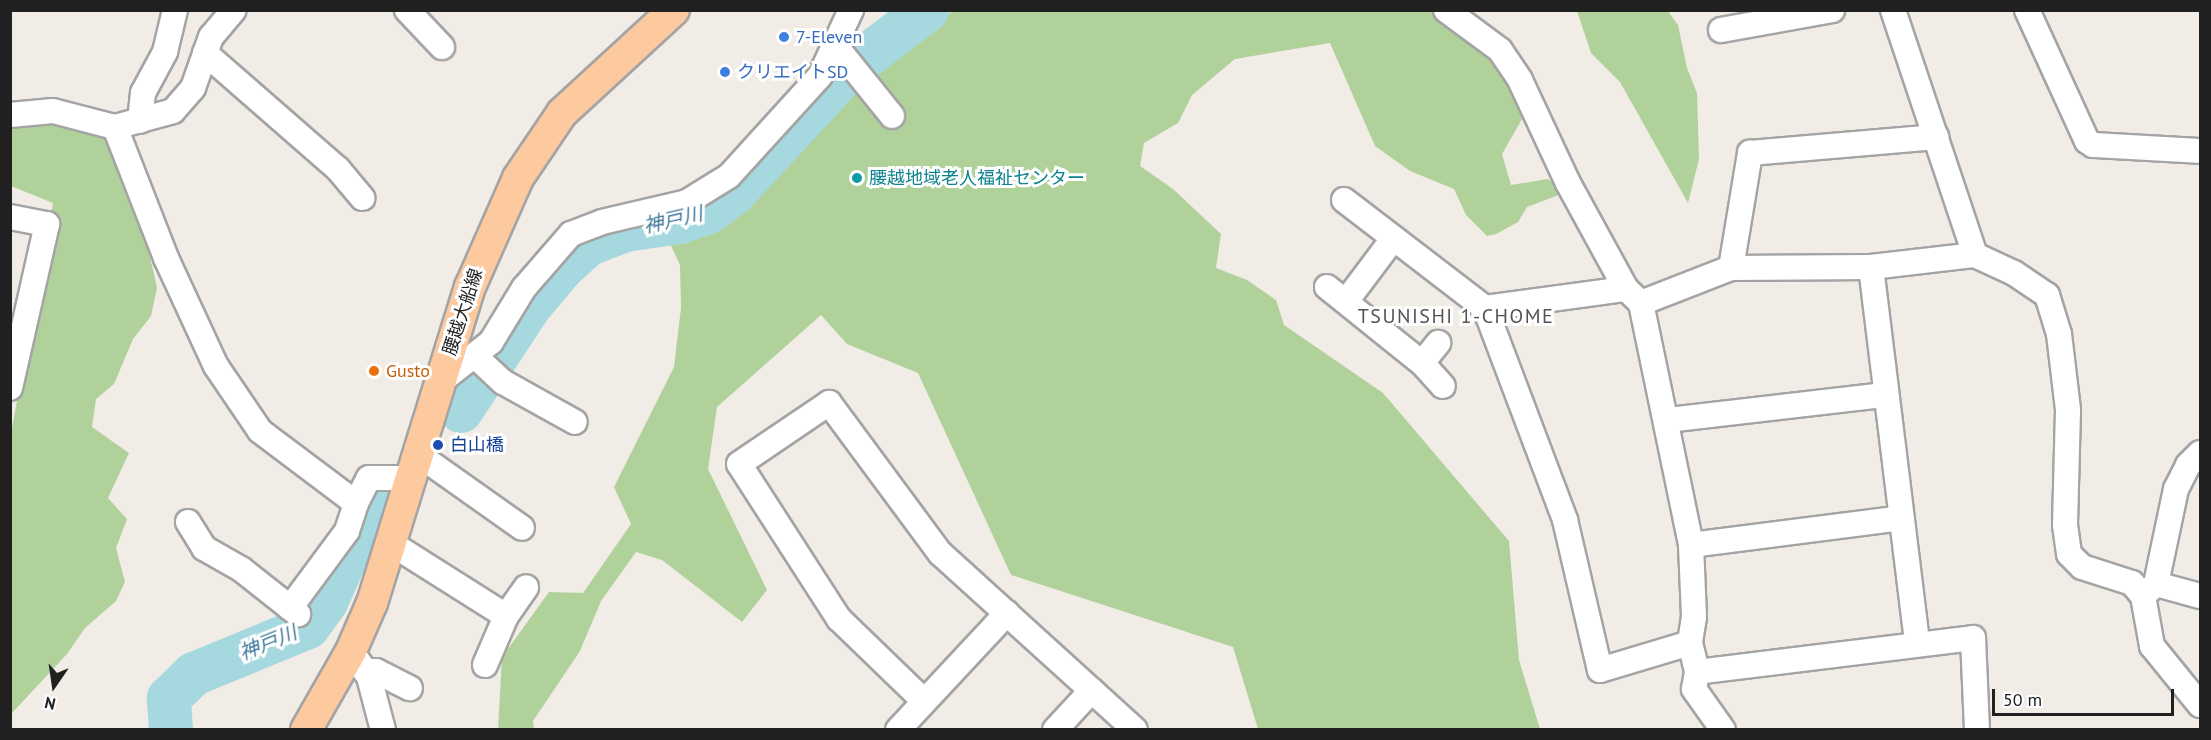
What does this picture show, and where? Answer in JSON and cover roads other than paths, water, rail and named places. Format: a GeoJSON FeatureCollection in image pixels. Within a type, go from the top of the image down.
{"type":"FeatureCollection","features":[{"type":"Feature","properties":{"kind":"main road","name":"腰越大船線"},"geometry":{"type":"LineString","coordinates":[[306,729],[358,661],[470,287],[518,178],[562,113],[675,10]]}},
{"type":"Feature","properties":{"kind":"street"},"geometry":{"type":"LineString","coordinates":[[140,121],[143,93],[165,51],[175,10]]}},
{"type":"Feature","properties":{"kind":"street"},"geometry":{"type":"LineString","coordinates":[[10,114],[53,111],[82,115],[115,127],[173,111],[183,101],[211,37],[234,10]]}},
{"type":"Feature","properties":{"kind":"street"},"geometry":{"type":"LineString","coordinates":[[407,10],[442,47]]}},
{"type":"Feature","properties":{"kind":"street"},"geometry":{"type":"LineString","coordinates":[[440,382],[479,360],[524,288],[571,234],[602,222],[687,202],[729,176],[840,52],[851,10]]}},
{"type":"Feature","properties":{"kind":"street"},"geometry":{"type":"LineString","coordinates":[[1446,10],[1500,50],[1520,80],[1568,183],[1634,296],[1668,420],[1691,545],[1694,617],[1690,643],[1697,672],[1694,689],[1723,729]]}},
{"type":"Feature","properties":{"kind":"street"},"geometry":{"type":"LineString","coordinates":[[1721,30],[1832,10]]}},
{"type":"Feature","properties":{"kind":"street"},"geometry":{"type":"LineString","coordinates":[[1893,10],[1975,255]]}},
{"type":"Feature","properties":{"kind":"street"},"geometry":{"type":"LineString","coordinates":[[2027,10],[2087,141],[2093,145],[2200,151]]}},
{"type":"Feature","properties":{"kind":"street"},"geometry":{"type":"LineString","coordinates":[[840,52],[892,116]]}},
{"type":"Feature","properties":{"kind":"street"},"geometry":{"type":"LineString","coordinates":[[205,53],[338,169],[362,198]]}},
{"type":"Feature","properties":{"kind":"street"},"geometry":{"type":"LineString","coordinates":[[115,127],[166,258],[216,366],[260,430],[356,503]]}},
{"type":"Feature","properties":{"kind":"street"},"geometry":{"type":"LineString","coordinates":[[1731,268],[1750,153],[1936,137]]}},
{"type":"Feature","properties":{"kind":"street"},"geometry":{"type":"LineString","coordinates":[[1344,200],[1485,309],[1565,520],[1600,670],[1690,643]]}},
{"type":"Feature","properties":{"kind":"street"},"geometry":{"type":"LineString","coordinates":[[10,217],[46,224],[15,347],[10,388]]}},
{"type":"Feature","properties":{"kind":"street"},"geometry":{"type":"LineString","coordinates":[[1393,239],[1337,294],[1422,363],[1443,386]]}},
{"type":"Feature","properties":{"kind":"street"},"geometry":{"type":"LineString","coordinates":[[1485,309],[1634,296],[1731,268],[1871,267],[1975,255],[2014,273],[2048,295],[2059,334],[2068,410],[2065,525],[2069,554],[2082,567],[2150,590],[2200,596]]}},
{"type":"Feature","properties":{"kind":"street"},"geometry":{"type":"LineString","coordinates":[[1871,267],[1884,395],[1917,642]]}},
{"type":"Feature","properties":{"kind":"street"},"geometry":{"type":"LineString","coordinates":[[1422,363],[1438,343]]}},
{"type":"Feature","properties":{"kind":"street"},"geometry":{"type":"LineString","coordinates":[[479,360],[503,382],[575,422]]}},
{"type":"Feature","properties":{"kind":"street"},"geometry":{"type":"LineString","coordinates":[[1668,420],[1884,395]]}},
{"type":"Feature","properties":{"kind":"street"},"geometry":{"type":"LineString","coordinates":[[924,701],[839,619],[739,464],[829,403],[940,553],[1136,729]]}},
{"type":"Feature","properties":{"kind":"street"},"geometry":{"type":"LineString","coordinates":[[2200,453],[2188,465],[2176,489],[2150,590],[2152,646],[2200,705]]}},
{"type":"Feature","properties":{"kind":"street"},"geometry":{"type":"LineString","coordinates":[[188,522],[204,548],[241,569],[294,611],[347,531],[356,503],[369,478],[415,467],[522,528]]}},
{"type":"Feature","properties":{"kind":"street"},"geometry":{"type":"LineString","coordinates":[[1691,545],[1901,518]]}},
{"type":"Feature","properties":{"kind":"street"},"geometry":{"type":"LineString","coordinates":[[392,544],[506,616]]}},
{"type":"Feature","properties":{"kind":"street"},"geometry":{"type":"LineString","coordinates":[[485,665],[506,616],[526,587]]}},
{"type":"Feature","properties":{"kind":"street"},"geometry":{"type":"LineString","coordinates":[[898,729],[1007,613]]}},
{"type":"Feature","properties":{"kind":"street"},"geometry":{"type":"LineString","coordinates":[[1697,672],[1917,642],[1973,638],[1977,729]]}},
{"type":"Feature","properties":{"kind":"street"},"geometry":{"type":"LineString","coordinates":[[358,661],[410,688]]}},
{"type":"Feature","properties":{"kind":"street"},"geometry":{"type":"LineString","coordinates":[[358,661],[383,729]]}},
{"type":"Feature","properties":{"kind":"street"},"geometry":{"type":"LineString","coordinates":[[1055,729],[1092,690]]}},
{"type":"Feature","properties":{"kind":"waterway","name":"神戸川"},"geometry":{"type":"LineString","coordinates":[[461,411],[530,306],[562,268],[589,244],[625,230],[680,222],[709,212],[734,193],[847,71],[927,10]]}},
{"type":"Feature","properties":{"kind":"waterway","name":"神戸川"},"geometry":{"type":"LineString","coordinates":[[171,730],[169,698],[194,674],[308,627],[326,602],[354,539],[378,506]]}},
{"type":"Feature","properties":{"kind":"place","name":"7-Eleven"},"geometry":{"type":"Point","coordinates":[784,37]}},
{"type":"Feature","properties":{"kind":"place","name":"クリエイトSD"},"geometry":{"type":"Point","coordinates":[725,72]}},
{"type":"Feature","properties":{"kind":"place","name":"腰越地域老人福祉センター"},"geometry":{"type":"Point","coordinates":[857,178]}},
{"type":"Feature","properties":{"kind":"place","name":"Gusto"},"geometry":{"type":"Point","coordinates":[374,371]}},
{"type":"Feature","properties":{"kind":"place","name":"白山橋"},"geometry":{"type":"Point","coordinates":[438,445]}},
{"type":"Feature","properties":{"kind":"district","name":"TSUNISHI 1-CHOME"},"geometry":{"type":"Point","coordinates":[1456,316]}}]}
